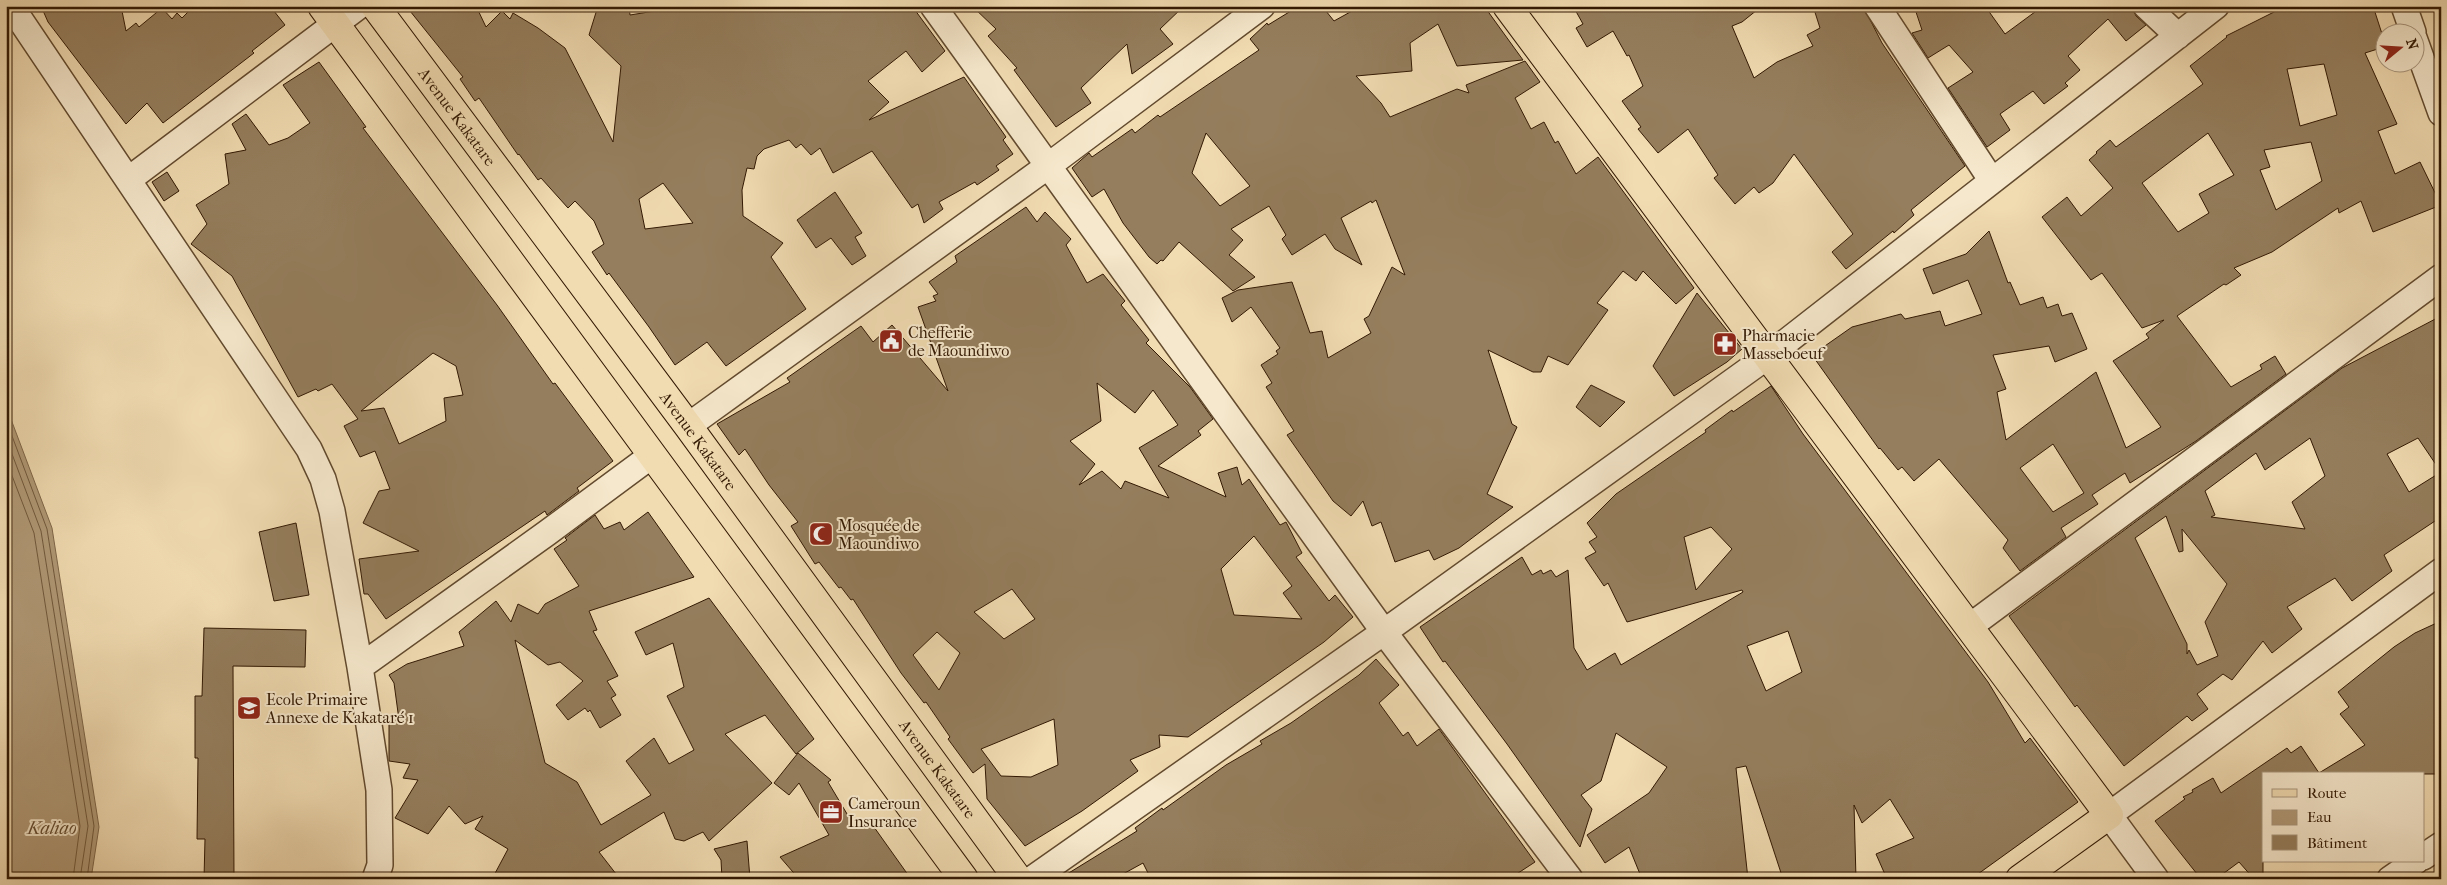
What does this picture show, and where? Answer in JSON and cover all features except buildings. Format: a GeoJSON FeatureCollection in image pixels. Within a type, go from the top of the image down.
{"type":"FeatureCollection","features":[{"type":"Feature","properties":{"kind":"main road","name":"Avenue Kakatare"},"geometry":{"type":"LineString","coordinates":[[375,6],[688,426],[1018,879]]}},
{"type":"Feature","properties":{"kind":"main road"},"geometry":{"type":"LineString","coordinates":[[1507,6],[2109,815],[2020,879]]}},
{"type":"Feature","properties":{"kind":"main road"},"geometry":{"type":"LineString","coordinates":[[328,15],[964,879]]}},
{"type":"Feature","properties":{"kind":"street"},"geometry":{"type":"LineString","coordinates":[[11,6],[309,449],[324,479],[332,511],[360,667],[378,790],[380,874]]}},
{"type":"Feature","properties":{"kind":"street"},"geometry":{"type":"LineString","coordinates":[[128,180],[328,15],[359,6]]}},
{"type":"Feature","properties":{"kind":"street"},"geometry":{"type":"LineString","coordinates":[[933,6],[1384,632],[1570,879]]}},
{"type":"Feature","properties":{"kind":"street"},"geometry":{"type":"LineString","coordinates":[[688,426],[1048,166],[1262,6]]}},
{"type":"Feature","properties":{"kind":"street"},"geometry":{"type":"LineString","coordinates":[[1877,6],[1992,181]]}},
{"type":"Feature","properties":{"kind":"street"},"geometry":{"type":"LineString","coordinates":[[2146,6],[2178,36]]}},
{"type":"Feature","properties":{"kind":"street"},"geometry":{"type":"LineString","coordinates":[[1032,879],[1384,632],[1768,356],[2216,6]]}},
{"type":"Feature","properties":{"kind":"street"},"geometry":{"type":"LineString","coordinates":[[2404,6],[2410,22]]}},
{"type":"Feature","properties":{"kind":"street"},"geometry":{"type":"LineString","coordinates":[[2424,66],[2441,113]]}},
{"type":"Feature","properties":{"kind":"street"},"geometry":{"type":"LineString","coordinates":[[1969,627],[2441,277]]}},
{"type":"Feature","properties":{"kind":"street"},"geometry":{"type":"LineString","coordinates":[[360,667],[547,534],[652,456]]}},
{"type":"Feature","properties":{"kind":"street"},"geometry":{"type":"LineString","coordinates":[[2156,879],[2109,815],[2441,571]]}},
{"type":"Feature","properties":{"kind":"street"},"geometry":{"type":"LineString","coordinates":[[2424,856],[2441,845]]}},
{"type":"Feature","properties":{"kind":"street"},"geometry":{"type":"LineString","coordinates":[[2390,879],[2415,862]]}},
{"type":"Feature","properties":{"kind":"water","name":"Kaliao"},"geometry":{"type":"Polygon","coordinates":[[[6,406],[52,528],[99,827],[91,879],[6,879],[6,406]]]}},
{"type":"Feature","properties":{"kind":"place","name":"Chefferie de Maoundiwo"},"geometry":{"type":"Point","coordinates":[891,341]}},
{"type":"Feature","properties":{"kind":"place","name":"Pharmacie Masseboeuf"},"geometry":{"type":"Point","coordinates":[1725,344]}},
{"type":"Feature","properties":{"kind":"place","name":"Mosquée de Maoundiwo"},"geometry":{"type":"Point","coordinates":[821,534]}},
{"type":"Feature","properties":{"kind":"place","name":"Ecole Primaire Annexe de Kakataré 1"},"geometry":{"type":"Point","coordinates":[249,708]}},
{"type":"Feature","properties":{"kind":"place","name":"Cameroun Insurance"},"geometry":{"type":"Point","coordinates":[831,812]}}]}
